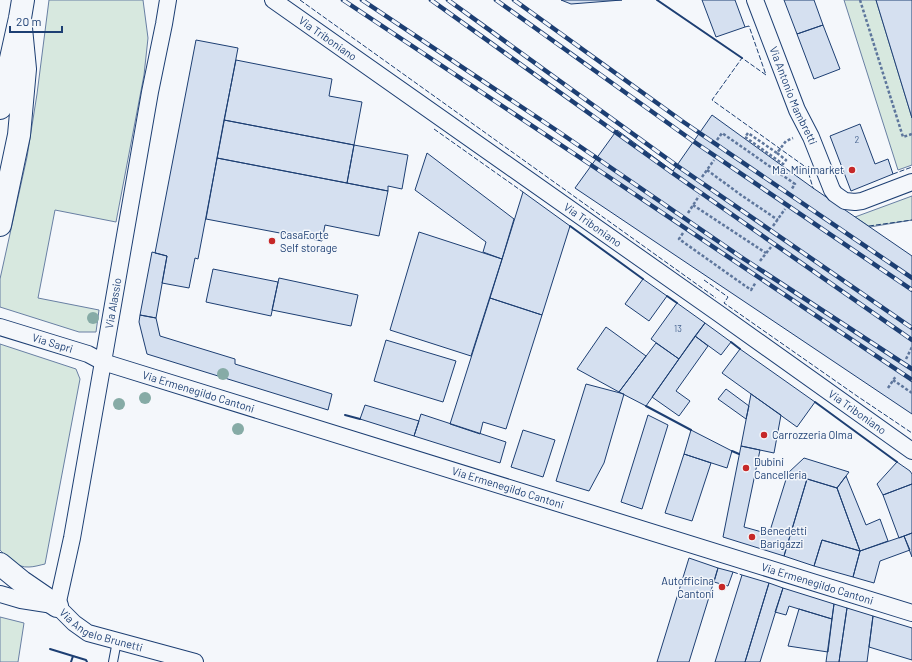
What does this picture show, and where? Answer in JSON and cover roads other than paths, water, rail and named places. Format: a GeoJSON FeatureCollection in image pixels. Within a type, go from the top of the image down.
{"type":"FeatureCollection","features":[{"type":"Feature","properties":{"kind":"highway"},"geometry":{"type":"LineString","coordinates":[[0,108],[21,9]]}},
{"type":"Feature","properties":{"kind":"highway"},"geometry":{"type":"LineString","coordinates":[[0,225],[19,134],[25,69],[21,9]]}},
{"type":"Feature","properties":{"kind":"highway"},"geometry":{"type":"LineString","coordinates":[[0,564],[22,582],[57,606]]}},
{"type":"Feature","properties":{"kind":"street","name":"Via Alassio"},"geometry":{"type":"LineString","coordinates":[[57,606],[72,538],[150,92],[168,0]]}},
{"type":"Feature","properties":{"kind":"street","name":"Via Triboniano"},"geometry":{"type":"LineString","coordinates":[[273,0],[912,451]]}},
{"type":"Feature","properties":{"kind":"street","name":"Via Antonio Mambretti"},"geometry":{"type":"LineString","coordinates":[[755,0],[797,110],[811,137],[832,190],[835,194],[845,201],[856,202],[912,182]]}},
{"type":"Feature","properties":{"kind":"street","name":"Via Sapri"},"geometry":{"type":"LineString","coordinates":[[0,327],[88,354],[103,362]]}},
{"type":"Feature","properties":{"kind":"street","name":"Via Ermenegildo Cantoni"},"geometry":{"type":"LineString","coordinates":[[103,362],[912,613]]}},
{"type":"Feature","properties":{"kind":"street"},"geometry":{"type":"LineString","coordinates":[[0,594],[21,600],[57,606]]}},
{"type":"Feature","properties":{"kind":"street","name":"Via Angelo Brunetti"},"geometry":{"type":"LineString","coordinates":[[57,606],[74,624],[88,633],[195,662]]}},
{"type":"Feature","properties":{"kind":"lane"},"geometry":{"type":"LineString","coordinates":[[113,662],[117,641]]}},
{"type":"Feature","properties":{"kind":"railway"},"geometry":{"type":"LineString","coordinates":[[343,0],[912,380]]}},
{"type":"Feature","properties":{"kind":"railway"},"geometry":{"type":"LineString","coordinates":[[362,0],[556,130],[741,257],[912,369]]}},
{"type":"Feature","properties":{"kind":"railway"},"geometry":{"type":"LineString","coordinates":[[431,0],[671,172],[912,340]]}},
{"type":"Feature","properties":{"kind":"railway"},"geometry":{"type":"LineString","coordinates":[[448,0],[676,165],[912,328]]}},
{"type":"Feature","properties":{"kind":"railway"},"geometry":{"type":"LineString","coordinates":[[496,0],[693,141],[912,290]]}},
{"type":"Feature","properties":{"kind":"railway"},"geometry":{"type":"LineString","coordinates":[[514,0],[682,121],[912,278]]}},
{"type":"Feature","properties":{"kind":"place","name":"Ma. Minimarket"},"geometry":{"type":"Point","coordinates":[852,170]}},
{"type":"Feature","properties":{"kind":"place","name":"CasaForte Self storage"},"geometry":{"type":"Point","coordinates":[272,241]}},
{"type":"Feature","properties":{"kind":"place","name":"Carrozzeria Olma"},"geometry":{"type":"Point","coordinates":[764,435]}},
{"type":"Feature","properties":{"kind":"place","name":"Dubini Cancelleria"},"geometry":{"type":"Point","coordinates":[746,468]}},
{"type":"Feature","properties":{"kind":"place","name":"Benedetti Barigazzi"},"geometry":{"type":"Point","coordinates":[752,537]}},
{"type":"Feature","properties":{"kind":"place","name":"Autofficina Cantoni"},"geometry":{"type":"Point","coordinates":[722,587]}}]}
